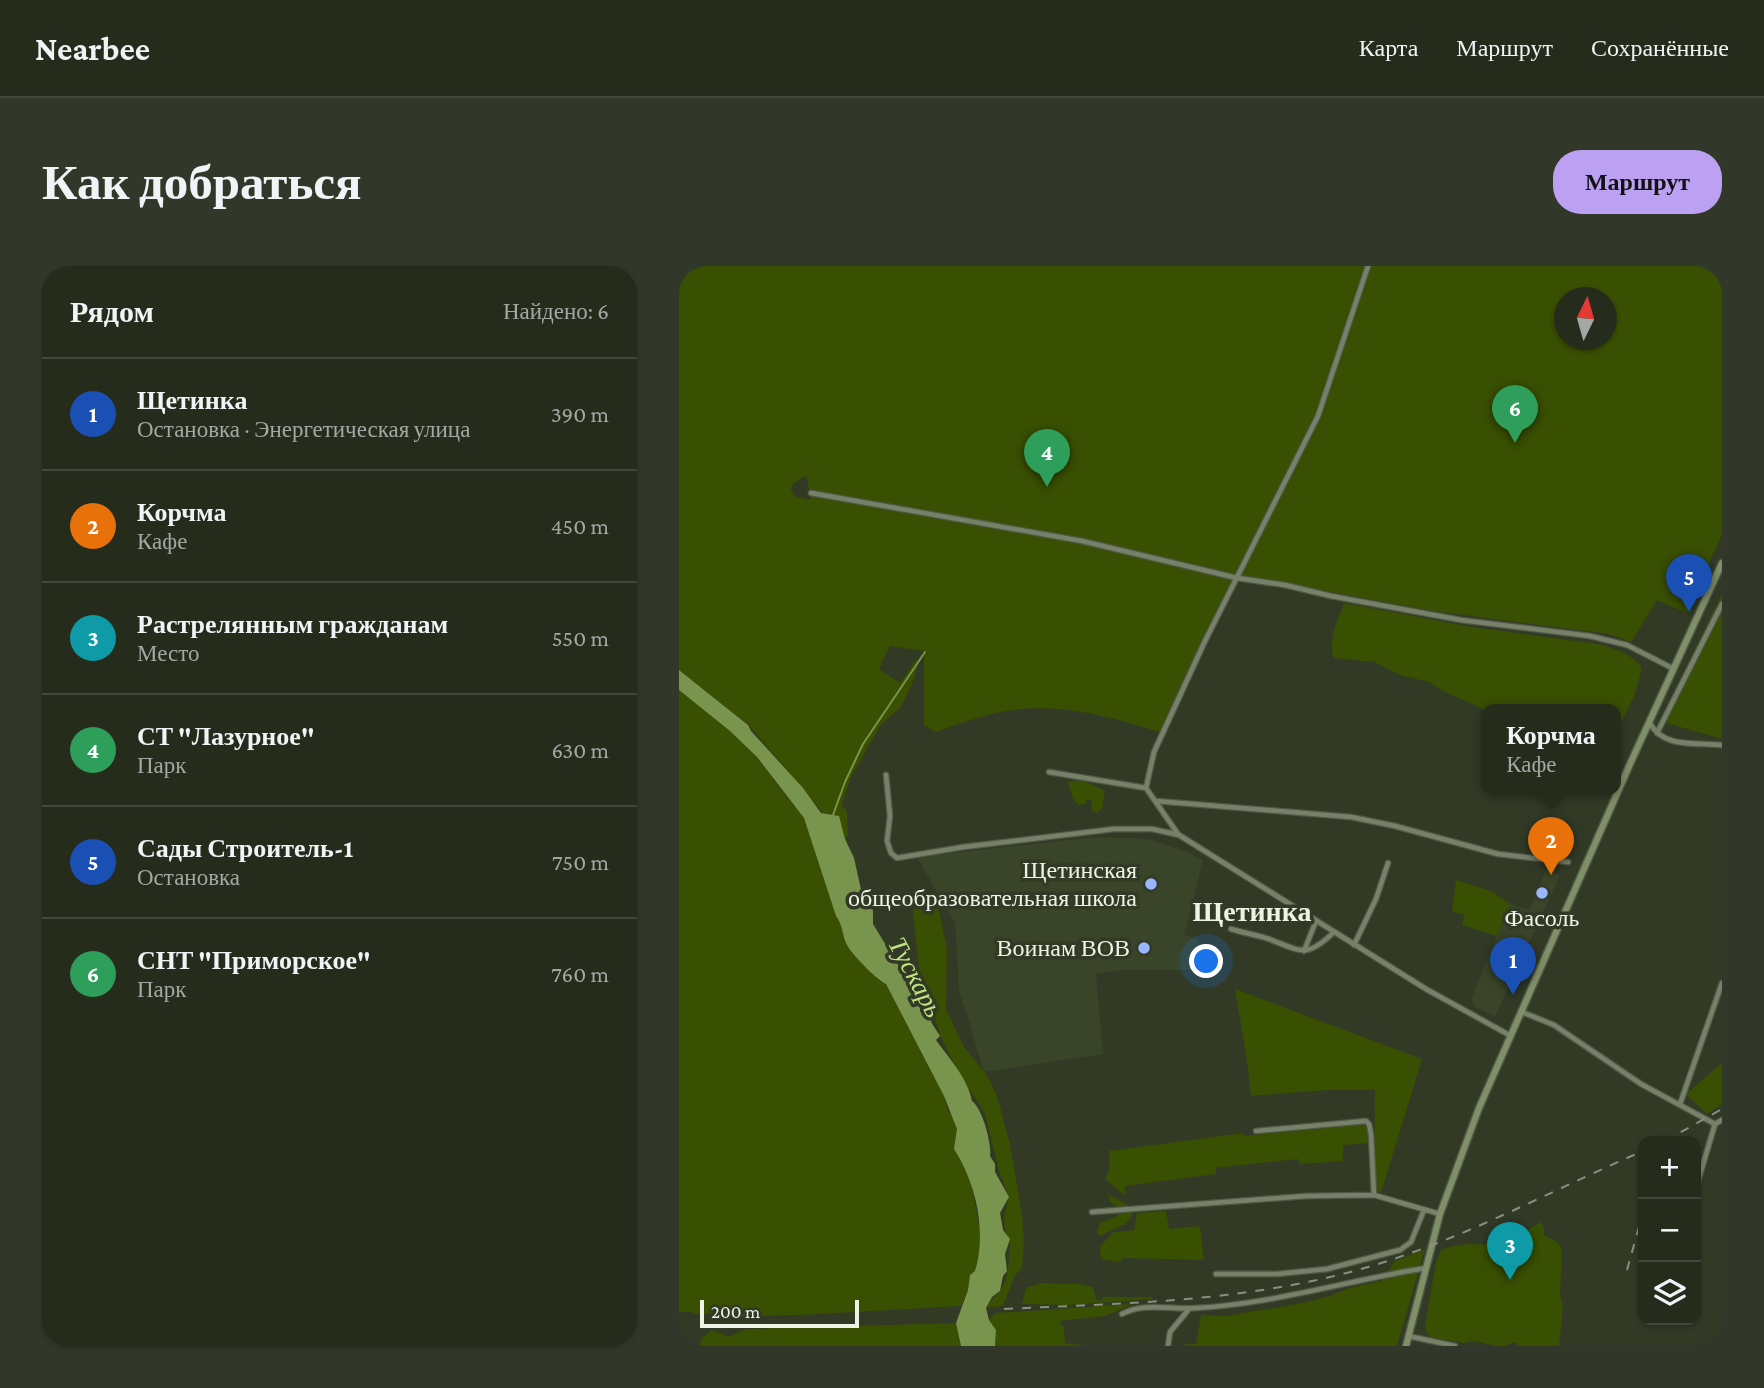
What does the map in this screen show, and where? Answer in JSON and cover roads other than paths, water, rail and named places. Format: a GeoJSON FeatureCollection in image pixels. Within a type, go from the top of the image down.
{"type":"FeatureCollection","features":[{"type":"Feature","properties":{"kind":"main road"},"geometry":{"type":"LineString","coordinates":[[1621,788],[1722,563]]}},
{"type":"Feature","properties":{"kind":"main road"},"geometry":{"type":"LineString","coordinates":[[1405,1346],[1440,1214],[1479,1108],[1618,795]]}},
{"type":"Feature","properties":{"kind":"street"},"geometry":{"type":"LineString","coordinates":[[1146,788],[1154,752],[1205,641],[1318,416],[1368,266]]}},
{"type":"Feature","properties":{"kind":"street"},"geometry":{"type":"LineString","coordinates":[[811,493],[1082,541],[1237,578],[1461,620],[1602,638],[1627,645],[1674,669]]}},
{"type":"Feature","properties":{"kind":"street"},"geometry":{"type":"LineString","coordinates":[[1657,733],[1722,604]]}},
{"type":"Feature","properties":{"kind":"street"},"geometry":{"type":"LineString","coordinates":[[1650,723],[1657,733],[1668,741],[1722,745]]}},
{"type":"Feature","properties":{"kind":"street"},"geometry":{"type":"LineString","coordinates":[[1049,772],[1146,788],[1179,835]]}},
{"type":"Feature","properties":{"kind":"street"},"geometry":{"type":"LineString","coordinates":[[886,775],[890,816],[887,841],[891,853],[897,858],[963,847],[1114,829],[1152,829],[1179,835],[1426,989],[1511,1037]]}},
{"type":"Feature","properties":{"kind":"street"},"geometry":{"type":"LineString","coordinates":[[1155,801],[1351,817],[1498,854],[1569,862]]}},
{"type":"Feature","properties":{"kind":"street"},"geometry":{"type":"LineString","coordinates":[[1354,945],[1388,863]]}},
{"type":"Feature","properties":{"kind":"street"},"geometry":{"type":"LineString","coordinates":[[1304,951],[1316,921]]}},
{"type":"Feature","properties":{"kind":"street"},"geometry":{"type":"LineString","coordinates":[[1231,929],[1304,951],[1315,948],[1334,932]]}},
{"type":"Feature","properties":{"kind":"street"},"geometry":{"type":"LineString","coordinates":[[1680,1104],[1722,982]]}},
{"type":"Feature","properties":{"kind":"street"},"geometry":{"type":"LineString","coordinates":[[1521,1012],[1554,1025],[1641,1084],[1714,1124]]}},
{"type":"Feature","properties":{"kind":"street"},"geometry":{"type":"LineString","coordinates":[[1701,1170],[1714,1124],[1722,1120]]}},
{"type":"Feature","properties":{"kind":"street"},"geometry":{"type":"LineString","coordinates":[[1256,1131],[1366,1121],[1370,1124],[1374,1195]]}},
{"type":"Feature","properties":{"kind":"street"},"geometry":{"type":"LineString","coordinates":[[1092,1212],[1306,1196],[1374,1195],[1440,1214]]}},
{"type":"Feature","properties":{"kind":"street"},"geometry":{"type":"LineString","coordinates":[[1216,1274],[1277,1274],[1327,1269],[1393,1252],[1411,1242],[1424,1210]]}},
{"type":"Feature","properties":{"kind":"street"},"geometry":{"type":"LineString","coordinates":[[1122,1314],[1135,1308],[1190,1308],[1283,1296],[1427,1268]]}},
{"type":"Feature","properties":{"kind":"street"},"geometry":{"type":"LineString","coordinates":[[1168,1346],[1170,1332],[1190,1308]]}},
{"type":"Feature","properties":{"kind":"street"},"geometry":{"type":"LineString","coordinates":[[1408,1336],[1455,1346]]}},
{"type":"Feature","properties":{"kind":"waterway"},"geometry":{"type":"LineString","coordinates":[[833,815],[863,744],[925,652]]}},
{"type":"Feature","properties":{"kind":"railway"},"geometry":{"type":"LineString","coordinates":[[1674,1136],[1722,1109]]}},
{"type":"Feature","properties":{"kind":"railway"},"geometry":{"type":"LineString","coordinates":[[1004,1309],[1187,1299],[1323,1279],[1439,1243],[1638,1153]]}},
{"type":"Feature","properties":{"kind":"railway"},"geometry":{"type":"LineString","coordinates":[[1627,1270],[1638,1230]]}},
{"type":"Feature","properties":{"kind":"place","name":"СНТ \"Приморское\""},"geometry":{"type":"Point","coordinates":[1515,443]}},
{"type":"Feature","properties":{"kind":"place","name":"СТ \"Лазурное\""},"geometry":{"type":"Point","coordinates":[1047,487]}},
{"type":"Feature","properties":{"kind":"place","name":"Сады Строитель-1"},"geometry":{"type":"Point","coordinates":[1689,612]}},
{"type":"Feature","properties":{"kind":"place","name":"Корчма"},"geometry":{"type":"Point","coordinates":[1551,875]}},
{"type":"Feature","properties":{"kind":"place","name":"Щетинская общеобразовательная школа"},"geometry":{"type":"Point","coordinates":[1151,884]}},
{"type":"Feature","properties":{"kind":"place","name":"Фасоль"},"geometry":{"type":"Point","coordinates":[1542,893]}},
{"type":"Feature","properties":{"kind":"place","name":"Воинам ВОВ"},"geometry":{"type":"Point","coordinates":[1144,948]}},
{"type":"Feature","properties":{"kind":"place","name":"Щетинка"},"geometry":{"type":"Point","coordinates":[1513,995]}},
{"type":"Feature","properties":{"kind":"place","name":"Растрелянным гражданам"},"geometry":{"type":"Point","coordinates":[1510,1280]}},
{"type":"Feature","properties":{"kind":"district","name":"Щетинка"},"geometry":{"type":"Point","coordinates":[1252,911]}},
{"type":"Feature","properties":{"kind":"water label","name":"Тускарь"},"geometry":{"type":"Point","coordinates":[916,977]}}]}
